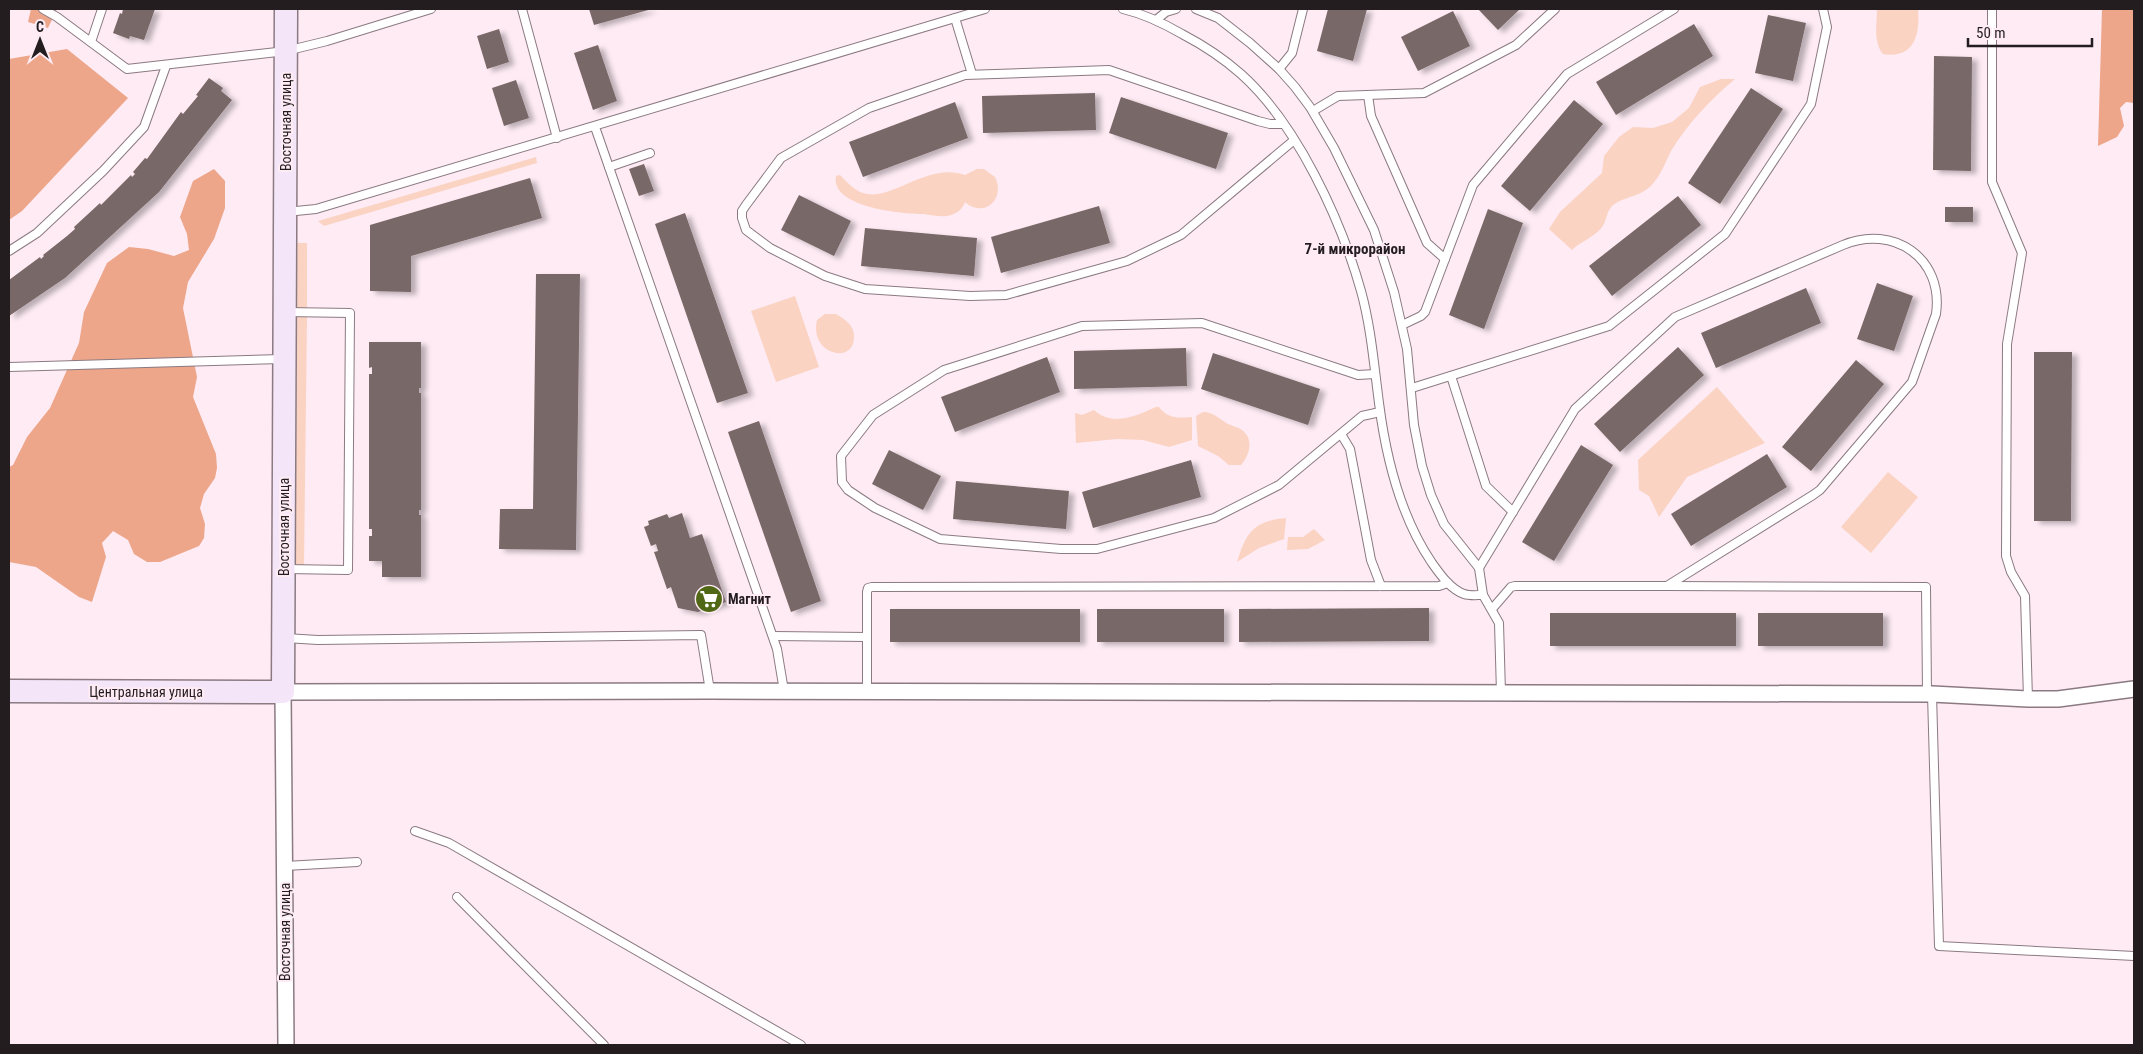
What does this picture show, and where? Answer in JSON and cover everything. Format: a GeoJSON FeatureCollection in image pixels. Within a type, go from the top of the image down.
{"type":"FeatureCollection","features":[{"type":"Feature","properties":{"kind":"main road","name":"Восточная улица"},"geometry":{"type":"LineString","coordinates":[[283,692],[286,9]]}},
{"type":"Feature","properties":{"kind":"main road","name":"Центральная улица"},"geometry":{"type":"LineString","coordinates":[[9,691],[283,692]]}},
{"type":"Feature","properties":{"kind":"street"},"geometry":{"type":"LineString","coordinates":[[283,692],[710,690],[1929,694],[2058,699],[2134,690]]}},
{"type":"Feature","properties":{"kind":"street","name":"Восточная улица"},"geometry":{"type":"LineString","coordinates":[[283,692],[286,1045]]}},
{"type":"Feature","properties":{"kind":"lane"},"geometry":{"type":"LineString","coordinates":[[43,9],[57,17],[127,69],[286,51],[327,41],[431,9]]}},
{"type":"Feature","properties":{"kind":"lane"},"geometry":{"type":"LineString","coordinates":[[91,42],[102,9]]}},
{"type":"Feature","properties":{"kind":"lane"},"geometry":{"type":"LineString","coordinates":[[522,9],[557,138]]}},
{"type":"Feature","properties":{"kind":"lane"},"geometry":{"type":"LineString","coordinates":[[286,212],[316,209],[985,9]]}},
{"type":"Feature","properties":{"kind":"lane"},"geometry":{"type":"LineString","coordinates":[[1123,9],[1156,20],[1208,48],[1241,74],[1257,89],[1283,124],[1308,163],[1329,204],[1350,253],[1369,325],[1380,412],[1389,459],[1399,496],[1426,555],[1448,583],[1464,594],[1483,595]]}},
{"type":"Feature","properties":{"kind":"lane"},"geometry":{"type":"LineString","coordinates":[[1156,20],[1166,12],[1176,9]]}},
{"type":"Feature","properties":{"kind":"lane"},"geometry":{"type":"LineString","coordinates":[[1196,9],[1218,18],[1279,69],[1313,111],[1350,178],[1374,230],[1394,292],[1402,325],[1412,388],[1414,425],[1422,466],[1431,496],[1444,524],[1464,552],[1479,568],[1483,595],[1499,623],[1501,693]]}},
{"type":"Feature","properties":{"kind":"lane"},"geometry":{"type":"LineString","coordinates":[[1279,69],[1292,52],[1303,9]]}},
{"type":"Feature","properties":{"kind":"lane"},"geometry":{"type":"LineString","coordinates":[[1313,111],[1338,96],[1417,94],[1430,91],[1516,45],[1555,9]]}},
{"type":"Feature","properties":{"kind":"lane"},"geometry":{"type":"LineString","coordinates":[[1402,325],[1421,316],[1425,312],[1473,185],[1567,74],[1674,9]]}},
{"type":"Feature","properties":{"kind":"lane"},"geometry":{"type":"LineString","coordinates":[[1412,388],[1609,326],[1726,234],[1811,104],[1827,27],[1823,9]]}},
{"type":"Feature","properties":{"kind":"lane"},"geometry":{"type":"LineString","coordinates":[[1992,9],[1992,182],[2022,253],[2007,344],[2006,556],[2011,572],[2025,596],[2028,699]]}},
{"type":"Feature","properties":{"kind":"lane"},"geometry":{"type":"LineString","coordinates":[[955,18],[972,74]]}},
{"type":"Feature","properties":{"kind":"lane"},"geometry":{"type":"LineString","coordinates":[[9,251],[37,233],[103,171],[144,127],[166,66]]}},
{"type":"Feature","properties":{"kind":"lane"},"geometry":{"type":"LineString","coordinates":[[1283,124],[1270,124],[1108,70],[972,74],[955,77],[869,108],[781,158],[742,211],[743,225],[746,230],[770,248],[825,276],[865,289],[970,296],[1006,295],[1127,261],[1181,235],[1294,141]]}},
{"type":"Feature","properties":{"kind":"lane"},"geometry":{"type":"LineString","coordinates":[[1368,95],[1371,116],[1427,244],[1445,259]]}},
{"type":"Feature","properties":{"kind":"lane"},"geometry":{"type":"LineString","coordinates":[[595,127],[773,636],[784,691]]}},
{"type":"Feature","properties":{"kind":"lane"},"geometry":{"type":"LineString","coordinates":[[609,167],[650,153]]}},
{"type":"Feature","properties":{"kind":"lane"},"geometry":{"type":"LineString","coordinates":[[1479,568],[1575,409],[1675,317],[1854,240],[1875,237],[1900,244],[1914,252],[1932,276],[1937,295],[1937,305],[1912,382],[1820,490],[1667,586]]}},
{"type":"Feature","properties":{"kind":"lane"},"geometry":{"type":"LineString","coordinates":[[284,569],[348,570],[350,313],[285,312]]}},
{"type":"Feature","properties":{"kind":"lane"},"geometry":{"type":"LineString","coordinates":[[1376,374],[1358,375],[1202,323],[1082,326],[944,370],[873,415],[843,452],[840,460],[842,482],[848,490],[875,508],[940,539],[1061,549],[1097,549],[1214,518],[1279,485],[1362,416],[1380,412]]}},
{"type":"Feature","properties":{"kind":"lane"},"geometry":{"type":"LineString","coordinates":[[9,367],[285,359]]}},
{"type":"Feature","properties":{"kind":"lane"},"geometry":{"type":"LineString","coordinates":[[1451,376],[1486,486],[1513,512]]}},
{"type":"Feature","properties":{"kind":"lane"},"geometry":{"type":"LineString","coordinates":[[1341,434],[1350,449],[1371,560],[1380,586]]}},
{"type":"Feature","properties":{"kind":"lane"},"geometry":{"type":"LineString","coordinates":[[867,691],[867,592],[868,588],[872,587],[1440,586],[1448,583]]}},
{"type":"Feature","properties":{"kind":"lane"},"geometry":{"type":"LineString","coordinates":[[1492,609],[1515,586],[1926,588],[1939,946],[2134,956]]}},
{"type":"Feature","properties":{"kind":"lane"},"geometry":{"type":"LineString","coordinates":[[284,638],[318,640],[701,635],[710,690]]}},
{"type":"Feature","properties":{"kind":"lane"},"geometry":{"type":"LineString","coordinates":[[773,636],[867,637]]}},
{"type":"Feature","properties":{"kind":"lane"},"geometry":{"type":"LineString","coordinates":[[415,832],[450,843],[801,1045]]}},
{"type":"Feature","properties":{"kind":"lane"},"geometry":{"type":"LineString","coordinates":[[285,866],[357,862]]}},
{"type":"Feature","properties":{"kind":"lane"},"geometry":{"type":"LineString","coordinates":[[457,897],[604,1045]]}},
{"type":"Feature","properties":{"kind":"shaded area"},"geometry":{"type":"Polygon","coordinates":[[[31,9],[57,9],[48,28],[28,22],[31,9]]]}},
{"type":"Feature","properties":{"kind":"shaded area"},"geometry":{"type":"Polygon","coordinates":[[[1877,9],[1918,9],[1916,36],[1909,49],[1894,55],[1883,54],[1877,38],[1877,9]]]}},
{"type":"Feature","properties":{"kind":"shaded area"},"geometry":{"type":"Polygon","coordinates":[[[2102,9],[2134,9],[2134,103],[2126,102],[2120,108],[2124,126],[2117,137],[2098,146],[2102,9]]]}},
{"type":"Feature","properties":{"kind":"shaded area"},"geometry":{"type":"Polygon","coordinates":[[[67,49],[128,98],[22,211],[9,220],[9,59],[67,49]]]}},
{"type":"Feature","properties":{"kind":"shaded area"},"geometry":{"type":"Polygon","coordinates":[[[1721,79],[1735,79],[1692,121],[1671,151],[1660,174],[1650,187],[1612,206],[1604,225],[1572,250],[1549,229],[1560,212],[1602,173],[1604,156],[1619,137],[1633,127],[1653,128],[1672,122],[1689,108],[1700,87],[1721,79]]]}},
{"type":"Feature","properties":{"kind":"shaded area"},"geometry":{"type":"Polygon","coordinates":[[[536,157],[537,163],[324,226],[318,221],[536,157]]]}},
{"type":"Feature","properties":{"kind":"shaded area"},"geometry":{"type":"Polygon","coordinates":[[[214,169],[225,181],[225,208],[214,239],[188,282],[183,308],[197,377],[193,397],[216,454],[217,468],[215,478],[204,494],[200,508],[205,524],[204,538],[199,546],[160,562],[147,562],[134,554],[128,540],[113,531],[102,543],[106,557],[92,602],[79,597],[36,567],[9,562],[9,467],[13,465],[27,437],[50,408],[79,343],[84,312],[107,263],[129,247],[148,249],[174,256],[189,250],[187,234],[180,217],[193,181],[214,169]]]}},
{"type":"Feature","properties":{"kind":"shaded area"},"geometry":{"type":"Polygon","coordinates":[[[977,169],[984,169],[995,177],[998,193],[995,199],[986,207],[979,208],[972,207],[965,202],[958,212],[945,216],[901,213],[870,207],[856,202],[844,195],[837,187],[836,176],[840,175],[860,192],[871,194],[896,189],[936,174],[950,172],[965,175],[977,169]]]}},
{"type":"Feature","properties":{"kind":"shaded area"},"geometry":{"type":"Polygon","coordinates":[[[294,243],[307,243],[307,308],[294,308],[294,243]]]}},
{"type":"Feature","properties":{"kind":"shaded area"},"geometry":{"type":"Polygon","coordinates":[[[795,296],[819,367],[776,382],[751,311],[795,296]]]}},
{"type":"Feature","properties":{"kind":"shaded area"},"geometry":{"type":"Polygon","coordinates":[[[825,314],[836,314],[849,324],[854,334],[852,346],[847,351],[840,353],[832,352],[825,348],[819,341],[816,332],[817,320],[825,314]]]}},
{"type":"Feature","properties":{"kind":"shaded area"},"geometry":{"type":"Polygon","coordinates":[[[294,317],[307,317],[304,565],[293,565],[294,317]]]}},
{"type":"Feature","properties":{"kind":"shaded area"},"geometry":{"type":"Polygon","coordinates":[[[1717,387],[1765,443],[1687,477],[1659,517],[1649,496],[1639,490],[1638,460],[1717,387]]]}},
{"type":"Feature","properties":{"kind":"shaded area"},"geometry":{"type":"Polygon","coordinates":[[[1159,407],[1170,416],[1192,417],[1192,440],[1169,447],[1143,440],[1117,439],[1076,443],[1075,413],[1082,415],[1094,410],[1101,415],[1117,419],[1141,414],[1159,407]]]}},
{"type":"Feature","properties":{"kind":"shaded area"},"geometry":{"type":"Polygon","coordinates":[[[1203,412],[1213,414],[1246,434],[1249,447],[1247,457],[1241,465],[1229,465],[1218,456],[1198,446],[1196,416],[1203,412]]]}},
{"type":"Feature","properties":{"kind":"shaded area"},"geometry":{"type":"Polygon","coordinates":[[[1888,472],[1918,497],[1871,553],[1841,527],[1888,472]]]}},
{"type":"Feature","properties":{"kind":"shaded area"},"geometry":{"type":"Polygon","coordinates":[[[1286,518],[1284,539],[1259,548],[1237,562],[1244,543],[1252,530],[1266,522],[1286,518]]]}},
{"type":"Feature","properties":{"kind":"shaded area"},"geometry":{"type":"Polygon","coordinates":[[[1314,529],[1325,540],[1308,549],[1287,550],[1288,537],[1303,537],[1314,529]]]}},
{"type":"Feature","properties":{"kind":"building"},"geometry":{"type":"Polygon","coordinates":[[[123,9],[155,9],[144,40],[130,36],[129,39],[113,33],[123,9]]]}},
{"type":"Feature","properties":{"kind":"building"},"geometry":{"type":"Polygon","coordinates":[[[589,9],[652,9],[594,25],[589,9]]]}},
{"type":"Feature","properties":{"kind":"building"},"geometry":{"type":"Polygon","coordinates":[[[1328,9],[1367,9],[1353,61],[1317,51],[1328,9]]]}},
{"type":"Feature","properties":{"kind":"building"},"geometry":{"type":"Polygon","coordinates":[[[1478,9],[1520,9],[1498,30],[1478,9]]]}},
{"type":"Feature","properties":{"kind":"building"},"geometry":{"type":"Polygon","coordinates":[[[1453,11],[1470,46],[1418,71],[1401,37],[1453,11]]]}},
{"type":"Feature","properties":{"kind":"building"},"geometry":{"type":"Polygon","coordinates":[[[1768,15],[1806,23],[1793,81],[1755,73],[1768,15]]]}},
{"type":"Feature","properties":{"kind":"building"},"geometry":{"type":"Polygon","coordinates":[[[1694,24],[1713,56],[1616,115],[1596,82],[1694,24]]]}},
{"type":"Feature","properties":{"kind":"building"},"geometry":{"type":"Polygon","coordinates":[[[499,29],[509,62],[487,69],[477,36],[499,29]]]}},
{"type":"Feature","properties":{"kind":"building"},"geometry":{"type":"Polygon","coordinates":[[[598,45],[617,101],[593,110],[574,53],[598,45]]]}},
{"type":"Feature","properties":{"kind":"building"},"geometry":{"type":"Polygon","coordinates":[[[1934,56],[1972,57],[1971,171],[1933,170],[1934,56]]]}},
{"type":"Feature","properties":{"kind":"building"},"geometry":{"type":"Polygon","coordinates":[[[209,78],[223,88],[221,91],[232,100],[159,192],[65,278],[9,316],[9,280],[40,257],[41,259],[43,255],[75,229],[74,227],[100,203],[101,205],[131,175],[132,177],[135,174],[133,172],[145,158],[147,159],[181,112],[183,114],[198,96],[196,95],[209,78]]]}},
{"type":"Feature","properties":{"kind":"building"},"geometry":{"type":"Polygon","coordinates":[[[516,80],[529,118],[504,126],[492,88],[516,80]]]}},
{"type":"Feature","properties":{"kind":"building"},"geometry":{"type":"Polygon","coordinates":[[[1751,88],[1783,109],[1720,204],[1688,183],[1751,88]]]}},
{"type":"Feature","properties":{"kind":"building"},"geometry":{"type":"Polygon","coordinates":[[[1095,93],[1096,130],[983,133],[982,96],[1095,93]]]}},
{"type":"Feature","properties":{"kind":"building"},"geometry":{"type":"Polygon","coordinates":[[[1121,97],[1228,133],[1216,169],[1109,133],[1121,97]]]}},
{"type":"Feature","properties":{"kind":"building"},"geometry":{"type":"Polygon","coordinates":[[[1574,100],[1603,124],[1530,211],[1501,186],[1574,100]]]}},
{"type":"Feature","properties":{"kind":"building"},"geometry":{"type":"Polygon","coordinates":[[[955,102],[968,138],[863,177],[849,142],[955,102]]]}},
{"type":"Feature","properties":{"kind":"building"},"geometry":{"type":"Polygon","coordinates":[[[644,164],[654,191],[639,196],[629,169],[644,164]]]}},
{"type":"Feature","properties":{"kind":"building"},"geometry":{"type":"Polygon","coordinates":[[[530,178],[542,218],[411,256],[411,292],[370,291],[370,225],[530,178]]]}},
{"type":"Feature","properties":{"kind":"building"},"geometry":{"type":"Polygon","coordinates":[[[799,195],[851,221],[834,256],[781,230],[799,195]]]}},
{"type":"Feature","properties":{"kind":"building"},"geometry":{"type":"Polygon","coordinates":[[[1678,196],[1701,225],[1612,296],[1589,266],[1678,196]]]}},
{"type":"Feature","properties":{"kind":"building"},"geometry":{"type":"Polygon","coordinates":[[[1099,206],[1110,243],[1001,273],[991,237],[1099,206]]]}},
{"type":"Feature","properties":{"kind":"building"},"geometry":{"type":"Polygon","coordinates":[[[1945,207],[1973,207],[1973,222],[1945,222],[1945,207]]]}},
{"type":"Feature","properties":{"kind":"building"},"geometry":{"type":"Polygon","coordinates":[[[1488,209],[1523,223],[1484,329],[1449,315],[1488,209]]]}},
{"type":"Feature","properties":{"kind":"building"},"geometry":{"type":"Polygon","coordinates":[[[685,213],[748,393],[717,403],[655,224],[685,213]]]}},
{"type":"Feature","properties":{"kind":"building"},"geometry":{"type":"Polygon","coordinates":[[[865,228],[977,238],[974,276],[861,266],[865,228]]]}},
{"type":"Feature","properties":{"kind":"building"},"geometry":{"type":"Polygon","coordinates":[[[536,274],[580,274],[576,550],[499,549],[500,509],[533,509],[536,274]]]}},
{"type":"Feature","properties":{"kind":"building"},"geometry":{"type":"Polygon","coordinates":[[[1877,283],[1913,296],[1894,351],[1857,339],[1877,283]]]}},
{"type":"Feature","properties":{"kind":"building"},"geometry":{"type":"Polygon","coordinates":[[[1806,288],[1821,323],[1716,368],[1701,333],[1806,288]]]}},
{"type":"Feature","properties":{"kind":"building"},"geometry":{"type":"Polygon","coordinates":[[[369,342],[421,342],[421,388],[419,388],[419,393],[421,393],[421,510],[419,510],[419,515],[421,515],[421,577],[382,577],[382,561],[369,561],[369,536],[372,536],[372,529],[369,529],[369,374],[372,374],[372,367],[369,368],[369,342]]]}},
{"type":"Feature","properties":{"kind":"building"},"geometry":{"type":"Polygon","coordinates":[[[1678,347],[1704,375],[1620,452],[1594,424],[1678,347]]]}},
{"type":"Feature","properties":{"kind":"building"},"geometry":{"type":"Polygon","coordinates":[[[1186,348],[1187,386],[1074,389],[1074,351],[1186,348]]]}},
{"type":"Feature","properties":{"kind":"building"},"geometry":{"type":"Polygon","coordinates":[[[2034,352],[2072,352],[2071,521],[2034,521],[2034,352]]]}},
{"type":"Feature","properties":{"kind":"building"},"geometry":{"type":"Polygon","coordinates":[[[1213,353],[1320,389],[1308,425],[1201,389],[1213,353]]]}},
{"type":"Feature","properties":{"kind":"building"},"geometry":{"type":"Polygon","coordinates":[[[1047,357],[1060,392],[955,432],[941,397],[1047,357]]]}},
{"type":"Feature","properties":{"kind":"building"},"geometry":{"type":"Polygon","coordinates":[[[1856,360],[1884,384],[1811,471],[1782,447],[1856,360]]]}},
{"type":"Feature","properties":{"kind":"building"},"geometry":{"type":"Polygon","coordinates":[[[759,421],[821,601],[791,612],[728,432],[759,421]]]}},
{"type":"Feature","properties":{"kind":"building"},"geometry":{"type":"Polygon","coordinates":[[[1581,445],[1613,465],[1554,561],[1522,542],[1581,445]]]}},
{"type":"Feature","properties":{"kind":"building"},"geometry":{"type":"Polygon","coordinates":[[[889,450],[941,476],[923,510],[872,484],[889,450]]]}},
{"type":"Feature","properties":{"kind":"building"},"geometry":{"type":"Polygon","coordinates":[[[1767,454],[1787,487],[1691,546],[1671,514],[1767,454]]]}},
{"type":"Feature","properties":{"kind":"building"},"geometry":{"type":"Polygon","coordinates":[[[1191,460],[1201,497],[1093,528],[1082,492],[1191,460]]]}},
{"type":"Feature","properties":{"kind":"building"},"geometry":{"type":"Polygon","coordinates":[[[956,481],[1069,491],[1066,529],[953,519],[956,481]]]}},
{"type":"Feature","properties":{"kind":"building"},"geometry":{"type":"Polygon","coordinates":[[[682,513],[690,538],[702,534],[726,602],[698,612],[678,608],[671,587],[667,589],[654,552],[658,551],[656,544],[651,546],[644,527],[649,525],[648,521],[667,514],[669,518],[682,513]]]}},
{"type":"Feature","properties":{"kind":"building"},"geometry":{"type":"Polygon","coordinates":[[[1429,608],[1429,641],[1239,642],[1239,609],[1429,608]]]}},
{"type":"Feature","properties":{"kind":"building"},"geometry":{"type":"Polygon","coordinates":[[[890,609],[1080,609],[1080,642],[890,642],[890,609]]]}},
{"type":"Feature","properties":{"kind":"building"},"geometry":{"type":"Polygon","coordinates":[[[1097,609],[1224,609],[1224,642],[1097,642],[1097,609]]]}},
{"type":"Feature","properties":{"kind":"building"},"geometry":{"type":"Polygon","coordinates":[[[1550,613],[1736,613],[1736,646],[1550,646],[1550,613]]]}},
{"type":"Feature","properties":{"kind":"building"},"geometry":{"type":"Polygon","coordinates":[[[1758,613],[1883,613],[1883,646],[1758,646],[1758,613]]]}},
{"type":"Feature","properties":{"kind":"place","name":"Магнит"},"geometry":{"type":"Point","coordinates":[709,599]}},
{"type":"Feature","properties":{"kind":"district","name":"7-й микрорайон"},"geometry":{"type":"Point","coordinates":[1355,249]}}]}
